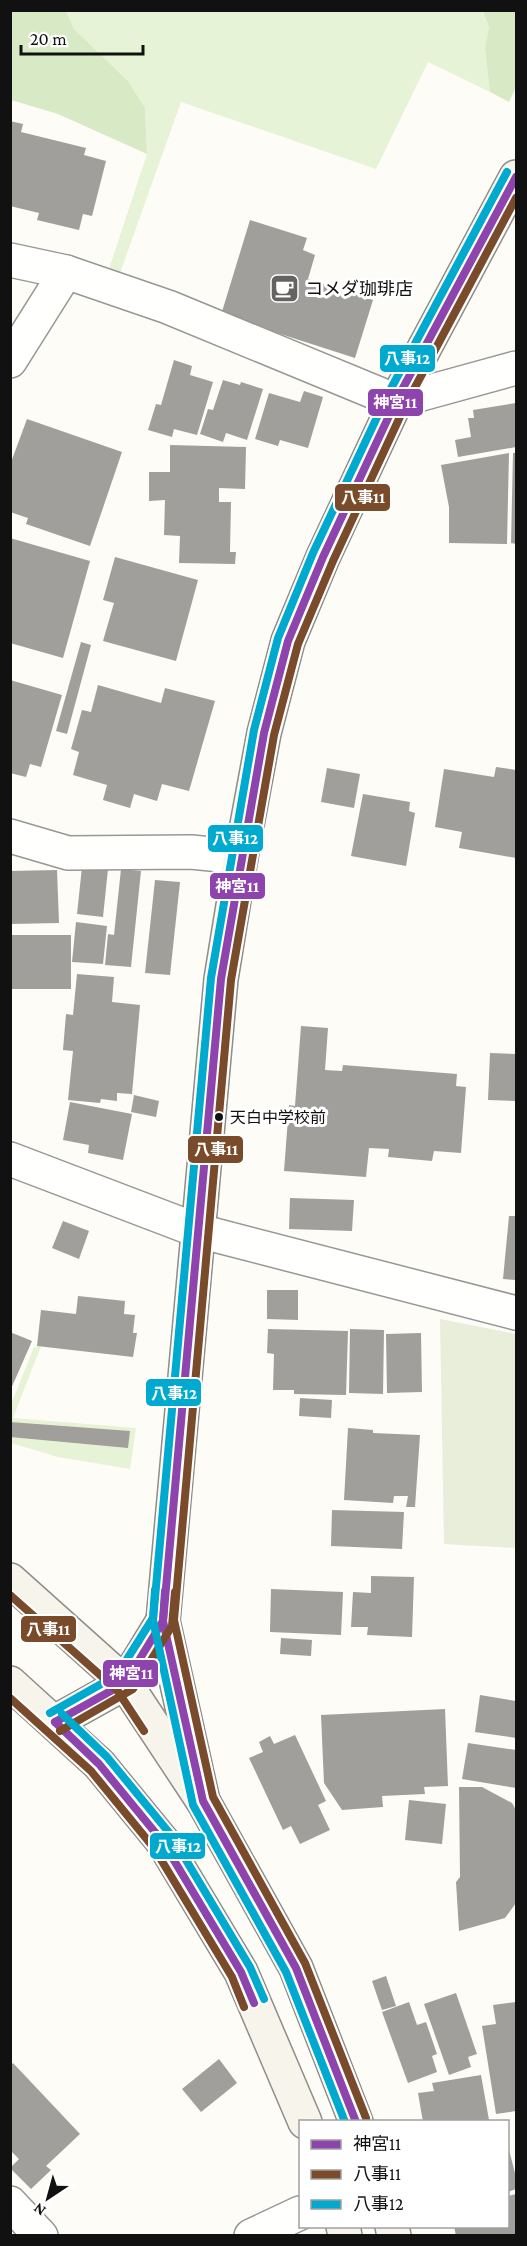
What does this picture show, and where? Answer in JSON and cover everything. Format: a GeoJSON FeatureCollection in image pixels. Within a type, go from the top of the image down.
{"type":"FeatureCollection","features":[{"type":"Feature","properties":{"kind":"main road"},"geometry":{"type":"LineString","coordinates":[[203,1801],[163,1621],[221,979],[240,857],[264,733],[288,641],[323,557],[396,401],[516,177]]}},
{"type":"Feature","properties":{"kind":"main road"},"geometry":{"type":"LineString","coordinates":[[10,1580],[125,1683],[203,1801],[296,1968],[356,2120]]}},
{"type":"Feature","properties":{"kind":"main road"},"geometry":{"type":"LineString","coordinates":[[55,1722],[125,1683],[163,1621]]}},
{"type":"Feature","properties":{"kind":"main road"},"geometry":{"type":"LineString","coordinates":[[10,1683],[99,1764],[163,1842],[241,1972],[305,2120]]}},
{"type":"Feature","properties":{"kind":"street"},"geometry":{"type":"LineString","coordinates":[[10,260],[66,272],[168,307],[396,401],[516,368]]}},
{"type":"Feature","properties":{"kind":"street"},"geometry":{"type":"LineString","coordinates":[[10,361],[66,272]]}},
{"type":"Feature","properties":{"kind":"street"},"geometry":{"type":"LineString","coordinates":[[10,836],[68,852],[191,852],[240,857]]}},
{"type":"Feature","properties":{"kind":"street"},"geometry":{"type":"LineString","coordinates":[[10,1159],[199,1231],[516,1313]]}},
{"type":"Feature","properties":{"kind":"street"},"geometry":{"type":"LineString","coordinates":[[10,2203],[41,2235]]}},
{"type":"Feature","properties":{"kind":"street"},"geometry":{"type":"LineString","coordinates":[[250,2235],[299,2213]]}},
{"type":"Feature","properties":{"kind":"green space"},"geometry":{"type":"Polygon","coordinates":[[[10,11],[66,11],[74,29],[128,81],[145,108],[147,154],[58,114],[11,100],[10,11]]]}},
{"type":"Feature","properties":{"kind":"green space"},"geometry":{"type":"Polygon","coordinates":[[[66,11],[483,11],[489,27],[485,49],[490,92],[428,62],[376,169],[181,102],[120,273],[109,269],[147,154],[145,108],[128,81],[74,29],[66,11]]]}},
{"type":"Feature","properties":{"kind":"green space"},"geometry":{"type":"Polygon","coordinates":[[[483,11],[516,11],[516,87],[509,102],[490,92],[485,49],[489,27],[483,11]]]}},
{"type":"Feature","properties":{"kind":"green space"},"geometry":{"type":"Polygon","coordinates":[[[440,1319],[516,1334],[516,1548],[444,1544],[440,1319]]]}},
{"type":"Feature","properties":{"kind":"green space"},"geometry":{"type":"Polygon","coordinates":[[[41,1346],[13,1418],[136,1428],[130,1469],[58,1457],[11,1443],[10,1407],[34,1347],[41,1346]]]}},
{"type":"Feature","properties":{"kind":"building"},"geometry":{"type":"Polygon","coordinates":[[[10,121],[23,124],[21,132],[86,148],[84,155],[106,161],[92,216],[83,214],[79,230],[37,220],[39,213],[10,206],[10,121]]]}},
{"type":"Feature","properties":{"kind":"building","name":"コメダ珈琲店"},"geometry":{"type":"Polygon","coordinates":[[[250,220],[307,238],[303,250],[315,255],[308,279],[373,300],[355,358],[221,315],[250,220]]]}},
{"type":"Feature","properties":{"kind":"building"},"geometry":{"type":"Polygon","coordinates":[[[174,360],[192,366],[190,375],[213,382],[197,435],[174,429],[172,437],[148,430],[156,404],[161,405],[174,360]]]}},
{"type":"Feature","properties":{"kind":"building"},"geometry":{"type":"Polygon","coordinates":[[[223,380],[240,385],[241,382],[263,389],[247,440],[226,433],[223,442],[200,434],[208,409],[213,410],[223,380]]]}},
{"type":"Feature","properties":{"kind":"building"},"geometry":{"type":"Polygon","coordinates":[[[304,391],[323,397],[308,448],[280,440],[278,446],[255,439],[269,393],[300,402],[304,391]]]}},
{"type":"Feature","properties":{"kind":"building"},"geometry":{"type":"Polygon","coordinates":[[[516,403],[516,447],[458,457],[455,440],[471,437],[468,418],[474,418],[473,410],[516,403]]]}},
{"type":"Feature","properties":{"kind":"building"},"geometry":{"type":"Polygon","coordinates":[[[27,419],[122,452],[90,546],[26,524],[28,518],[10,512],[10,465],[27,419]]]}},
{"type":"Feature","properties":{"kind":"building"},"geometry":{"type":"Polygon","coordinates":[[[170,445],[246,447],[245,489],[219,488],[219,502],[231,502],[230,552],[236,552],[235,564],[179,563],[180,536],[164,535],[165,500],[149,501],[149,472],[170,472],[170,445]]]}},
{"type":"Feature","properties":{"kind":"building"},"geometry":{"type":"Polygon","coordinates":[[[509,453],[507,544],[449,543],[449,507],[441,465],[509,453]]]}},
{"type":"Feature","properties":{"kind":"building"},"geometry":{"type":"Polygon","coordinates":[[[513,453],[516,453],[516,544],[511,543],[513,453]]]}},
{"type":"Feature","properties":{"kind":"building"},"geometry":{"type":"Polygon","coordinates":[[[10,538],[90,561],[63,658],[10,643],[10,538]]]}},
{"type":"Feature","properties":{"kind":"building"},"geometry":{"type":"Polygon","coordinates":[[[115,557],[198,580],[176,661],[103,641],[114,603],[103,600],[115,557]]]}},
{"type":"Feature","properties":{"kind":"building"},"geometry":{"type":"Polygon","coordinates":[[[81,642],[91,645],[67,734],[56,731],[81,642]]]}},
{"type":"Feature","properties":{"kind":"building"},"geometry":{"type":"Polygon","coordinates":[[[10,680],[62,695],[41,767],[30,764],[26,777],[10,773],[10,680]]]}},
{"type":"Feature","properties":{"kind":"building"},"geometry":{"type":"Polygon","coordinates":[[[98,685],[161,703],[165,688],[215,701],[189,791],[162,784],[157,801],[134,794],[130,808],[103,800],[107,785],[73,775],[79,752],[71,749],[82,710],[91,712],[98,685]]]}},
{"type":"Feature","properties":{"kind":"building"},"geometry":{"type":"Polygon","coordinates":[[[496,767],[516,770],[516,858],[459,848],[462,832],[435,827],[444,769],[494,777],[496,767]]]}},
{"type":"Feature","properties":{"kind":"building"},"geometry":{"type":"Polygon","coordinates":[[[327,768],[360,774],[354,808],[321,802],[327,768]]]}},
{"type":"Feature","properties":{"kind":"building"},"geometry":{"type":"Polygon","coordinates":[[[363,794],[410,802],[409,811],[415,813],[406,866],[351,856],[363,794]]]}},
{"type":"Feature","properties":{"kind":"building"},"geometry":{"type":"Polygon","coordinates":[[[82,867],[108,869],[103,917],[77,914],[82,867]]]}},
{"type":"Feature","properties":{"kind":"building"},"geometry":{"type":"Polygon","coordinates":[[[121,869],[141,871],[131,967],[105,965],[108,934],[114,935],[121,869]]]}},
{"type":"Feature","properties":{"kind":"building"},"geometry":{"type":"Polygon","coordinates":[[[57,870],[59,923],[10,924],[10,871],[57,870]]]}},
{"type":"Feature","properties":{"kind":"building"},"geometry":{"type":"Polygon","coordinates":[[[155,880],[180,882],[170,975],[145,973],[155,880]]]}},
{"type":"Feature","properties":{"kind":"building"},"geometry":{"type":"Polygon","coordinates":[[[76,922],[107,926],[103,964],[72,962],[76,922]]]}},
{"type":"Feature","properties":{"kind":"building"},"geometry":{"type":"Polygon","coordinates":[[[10,935],[71,935],[71,989],[10,989],[10,935]]]}},
{"type":"Feature","properties":{"kind":"building"},"geometry":{"type":"Polygon","coordinates":[[[77,974],[114,977],[112,1002],[140,1005],[132,1094],[117,1093],[117,1101],[101,1099],[100,1103],[68,1100],[73,1051],[63,1050],[66,1014],[73,1015],[77,974]]]}},
{"type":"Feature","properties":{"kind":"building"},"geometry":{"type":"Polygon","coordinates":[[[301,1026],[328,1028],[325,1070],[342,1071],[343,1065],[457,1074],[456,1086],[466,1087],[461,1153],[434,1151],[432,1161],[388,1157],[389,1149],[369,1148],[366,1177],[284,1171],[289,1105],[295,1106],[301,1026]]]}},
{"type":"Feature","properties":{"kind":"building"},"geometry":{"type":"Polygon","coordinates":[[[490,1053],[516,1054],[516,1101],[488,1100],[490,1053]]]}},
{"type":"Feature","properties":{"kind":"building"},"geometry":{"type":"Polygon","coordinates":[[[134,1095],[159,1101],[156,1117],[131,1112],[134,1095]]]}},
{"type":"Feature","properties":{"kind":"building"},"geometry":{"type":"Polygon","coordinates":[[[70,1102],[132,1114],[123,1160],[88,1153],[89,1145],[63,1140],[70,1102]]]}},
{"type":"Feature","properties":{"kind":"building"},"geometry":{"type":"Polygon","coordinates":[[[290,1198],[354,1200],[352,1231],[289,1229],[290,1198]]]}},
{"type":"Feature","properties":{"kind":"building"},"geometry":{"type":"Polygon","coordinates":[[[509,1216],[516,1216],[516,1280],[503,1279],[509,1216]]]}},
{"type":"Feature","properties":{"kind":"building"},"geometry":{"type":"Polygon","coordinates":[[[63,1221],[89,1231],[79,1259],[52,1248],[63,1221]]]}},
{"type":"Feature","properties":{"kind":"building"},"geometry":{"type":"Polygon","coordinates":[[[267,1290],[298,1290],[298,1320],[267,1319],[267,1290]]]}},
{"type":"Feature","properties":{"kind":"building"},"geometry":{"type":"Polygon","coordinates":[[[78,1296],[125,1301],[124,1314],[135,1315],[133,1333],[137,1333],[133,1357],[37,1346],[41,1310],[76,1314],[78,1296]]]}},
{"type":"Feature","properties":{"kind":"building"},"geometry":{"type":"Polygon","coordinates":[[[268,1329],[348,1331],[346,1395],[294,1394],[294,1390],[273,1390],[274,1354],[267,1353],[268,1329]]]}},
{"type":"Feature","properties":{"kind":"building"},"geometry":{"type":"Polygon","coordinates":[[[350,1329],[384,1330],[383,1394],[349,1393],[350,1329]]]}},
{"type":"Feature","properties":{"kind":"building"},"geometry":{"type":"Polygon","coordinates":[[[10,1332],[32,1341],[10,1391],[10,1332]]]}},
{"type":"Feature","properties":{"kind":"building"},"geometry":{"type":"Polygon","coordinates":[[[421,1333],[422,1392],[387,1393],[386,1334],[421,1333]]]}},
{"type":"Feature","properties":{"kind":"building"},"geometry":{"type":"Polygon","coordinates":[[[300,1398],[332,1400],[331,1418],[299,1416],[300,1398]]]}},
{"type":"Feature","properties":{"kind":"building"},"geometry":{"type":"Polygon","coordinates":[[[10,1422],[130,1431],[128,1448],[10,1437],[10,1422]]]}},
{"type":"Feature","properties":{"kind":"building"},"geometry":{"type":"Polygon","coordinates":[[[348,1428],[373,1430],[373,1433],[420,1435],[415,1507],[406,1507],[408,1496],[394,1496],[393,1503],[344,1500],[348,1428]]]}},
{"type":"Feature","properties":{"kind":"building"},"geometry":{"type":"Polygon","coordinates":[[[332,1510],[404,1512],[402,1549],[331,1546],[332,1510]]]}},
{"type":"Feature","properties":{"kind":"building"},"geometry":{"type":"Polygon","coordinates":[[[371,1576],[414,1577],[412,1637],[367,1635],[368,1627],[351,1627],[353,1592],[371,1593],[371,1576]]]}},
{"type":"Feature","properties":{"kind":"building"},"geometry":{"type":"Polygon","coordinates":[[[271,1589],[343,1592],[341,1635],[270,1632],[271,1589]]]}},
{"type":"Feature","properties":{"kind":"building"},"geometry":{"type":"Polygon","coordinates":[[[281,1638],[312,1640],[311,1656],[280,1654],[281,1638]]]}},
{"type":"Feature","properties":{"kind":"building"},"geometry":{"type":"Polygon","coordinates":[[[480,1695],[516,1701],[516,1738],[475,1732],[480,1695]]]}},
{"type":"Feature","properties":{"kind":"building"},"geometry":{"type":"Polygon","coordinates":[[[445,1709],[448,1786],[424,1787],[425,1794],[382,1796],[383,1807],[342,1810],[324,1783],[321,1715],[445,1709]]]}},
{"type":"Feature","properties":{"kind":"building"},"geometry":{"type":"Polygon","coordinates":[[[295,1735],[326,1801],[318,1805],[330,1830],[300,1844],[291,1826],[283,1830],[249,1758],[263,1752],[259,1742],[270,1736],[274,1744],[295,1735]]]}},
{"type":"Feature","properties":{"kind":"building"},"geometry":{"type":"Polygon","coordinates":[[[468,1743],[516,1750],[516,1788],[462,1779],[468,1743]]]}},
{"type":"Feature","properties":{"kind":"building"},"geometry":{"type":"Polygon","coordinates":[[[459,1787],[482,1787],[512,1803],[516,1810],[516,1903],[505,1918],[459,1931],[456,1882],[460,1877],[459,1787]]]}},
{"type":"Feature","properties":{"kind":"building"},"geometry":{"type":"Polygon","coordinates":[[[409,1800],[446,1804],[442,1844],[405,1840],[409,1800]]]}},
{"type":"Feature","properties":{"kind":"building"},"geometry":{"type":"Polygon","coordinates":[[[386,1976],[396,2006],[382,2010],[372,1981],[386,1976]]]}},
{"type":"Feature","properties":{"kind":"building"},"geometry":{"type":"Polygon","coordinates":[[[456,1993],[477,2054],[468,2057],[471,2067],[449,2075],[424,2004],[456,1993]]]}},
{"type":"Feature","properties":{"kind":"building"},"geometry":{"type":"Polygon","coordinates":[[[409,2002],[417,2025],[426,2022],[437,2054],[432,2056],[437,2072],[408,2083],[382,2012],[409,2002]]]}},
{"type":"Feature","properties":{"kind":"building"},"geometry":{"type":"Polygon","coordinates":[[[516,2002],[516,2111],[496,2114],[482,2026],[496,2024],[493,2005],[516,2002]]]}},
{"type":"Feature","properties":{"kind":"building"},"geometry":{"type":"Polygon","coordinates":[[[219,2059],[237,2083],[201,2112],[182,2089],[219,2059]]]}},
{"type":"Feature","properties":{"kind":"building"},"geometry":{"type":"Polygon","coordinates":[[[13,2063],[80,2134],[46,2166],[51,2170],[31,2189],[10,2168],[19,2159],[10,2150],[10,2066],[13,2063]]]}},
{"type":"Feature","properties":{"kind":"building"},"geometry":{"type":"Polygon","coordinates":[[[481,2075],[489,2120],[423,2120],[418,2093],[434,2091],[432,2083],[481,2075]]]}},
{"type":"Feature","properties":{"kind":"building"},"geometry":{"type":"Polygon","coordinates":[[[509,2150],[516,2177],[516,2189],[509,2192],[509,2150]]]}},
{"type":"Feature","properties":{"kind":"building"},"geometry":{"type":"Polygon","coordinates":[[[516,2194],[516,2236],[456,2236],[454,2228],[509,2228],[509,2196],[516,2194]]]}},
{"type":"Feature","properties":{"kind":"transit line","name":"八事12"},"geometry":{"type":"LineString","coordinates":[[344,2120],[286,1972],[193,1805],[153,1620],[211,978],[254,730],[278,638],[313,553],[387,396],[507,172]]}},
{"type":"Feature","properties":{"kind":"transit line","name":"神宮11"},"geometry":{"type":"LineString","coordinates":[[355,2120],[296,1968],[203,1801],[163,1621],[221,979],[264,733],[288,641],[323,557],[396,401],[516,177]]}},
{"type":"Feature","properties":{"kind":"transit line","name":"八事11"},"geometry":{"type":"LineString","coordinates":[[366,2118],[305,1963],[213,1797],[174,1620],[231,980],[274,735],[298,644],[333,561],[405,406],[516,198]]}},
{"type":"Feature","properties":{"kind":"transit line","name":"八事12"},"geometry":{"type":"LineString","coordinates":[[50,1713],[117,1675],[153,1618],[155,1590]]}},
{"type":"Feature","properties":{"kind":"transit line","name":"神宮11"},"geometry":{"type":"LineString","coordinates":[[55,1722],[125,1683],[163,1621],[165,1591]]}},
{"type":"Feature","properties":{"kind":"transit line","name":"八事11"},"geometry":{"type":"LineString","coordinates":[[60,1731],[133,1689],[172,1626],[175,1592]]}},
{"type":"Feature","properties":{"kind":"transit line","name":"八事11"},"geometry":{"type":"LineString","coordinates":[[10,1595],[117,1690],[144,1731]]}},
{"type":"Feature","properties":{"kind":"transit line","name":"八事11"},"geometry":{"type":"LineString","coordinates":[[10,1698],[91,1771],[154,1848],[232,1977],[244,2007]]}},
{"type":"Feature","properties":{"kind":"transit line","name":"八事12"},"geometry":{"type":"LineString","coordinates":[[62,1714],[107,1757],[171,1835],[250,1967],[264,1999]]}},
{"type":"Feature","properties":{"kind":"transit line","name":"神宮11"},"geometry":{"type":"LineString","coordinates":[[55,1722],[99,1764],[163,1842],[241,1972],[254,2003]]}},
{"type":"Feature","properties":{"kind":"place","name":"コメダ珈琲店"},"geometry":{"type":"Point","coordinates":[284,289]}},
{"type":"Feature","properties":{"kind":"place","name":"天白中学校前"},"geometry":{"type":"Point","coordinates":[219,1117]}}]}
